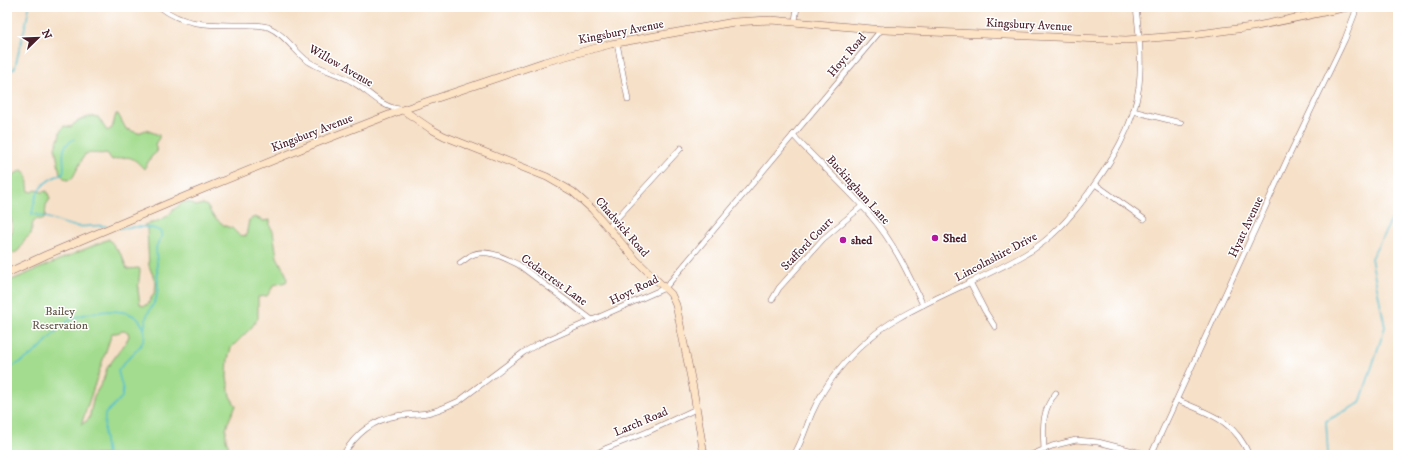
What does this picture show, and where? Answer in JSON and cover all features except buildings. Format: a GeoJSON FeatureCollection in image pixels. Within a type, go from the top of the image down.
{"type":"FeatureCollection","features":[{"type":"Feature","properties":{"kind":"main road","name":"Kingsbury Avenue"},"geometry":{"type":"LineString","coordinates":[[7,273],[186,196],[403,110],[544,62],[577,52],[617,43],[734,22],[771,20],[882,29],[1102,40],[1138,40],[1252,28],[1348,7]]}},
{"type":"Feature","properties":{"kind":"main road","name":"Chadwick Road"},"geometry":{"type":"LineString","coordinates":[[403,110],[444,136],[537,173],[560,184],[584,201],[636,260],[673,297],[676,304],[704,455]]}},
{"type":"Feature","properties":{"kind":"street","name":"Willow Avenue"},"geometry":{"type":"LineString","coordinates":[[160,7],[191,23],[207,25],[254,25],[268,28],[284,38],[304,58],[319,68],[352,81],[392,109],[403,110]]}},
{"type":"Feature","properties":{"kind":"street"},"geometry":{"type":"LineString","coordinates":[[796,21],[798,7]]}},
{"type":"Feature","properties":{"kind":"street","name":"Lincolnshire Drive"},"geometry":{"type":"LineString","coordinates":[[794,455],[819,399],[835,375],[844,363],[879,330],[899,317],[1025,255],[1045,242],[1070,218],[1095,184],[1122,142],[1137,99],[1140,74],[1136,7]]}},
{"type":"Feature","properties":{"kind":"street","name":"Hyatt Avenue"},"geometry":{"type":"LineString","coordinates":[[1031,455],[1067,441],[1076,440],[1098,442],[1150,455],[1345,39],[1354,13],[1354,7]]}},
{"type":"Feature","properties":{"kind":"street","name":"Hoyt Road"},"geometry":{"type":"LineString","coordinates":[[343,455],[357,436],[369,426],[393,416],[426,413],[449,406],[469,394],[524,352],[538,344],[665,288],[882,29]]}},
{"type":"Feature","properties":{"kind":"street"},"geometry":{"type":"LineString","coordinates":[[617,43],[628,100]]}},
{"type":"Feature","properties":{"kind":"street"},"geometry":{"type":"LineString","coordinates":[[1133,111],[1181,123]]}},
{"type":"Feature","properties":{"kind":"street","name":"Buckingham Lane"},"geometry":{"type":"LineString","coordinates":[[793,135],[871,215],[891,244],[912,280],[923,305]]}},
{"type":"Feature","properties":{"kind":"street"},"geometry":{"type":"LineString","coordinates":[[608,228],[682,148]]}},
{"type":"Feature","properties":{"kind":"street"},"geometry":{"type":"LineString","coordinates":[[1095,184],[1144,219]]}},
{"type":"Feature","properties":{"kind":"street","name":"Stafford Court"},"geometry":{"type":"LineString","coordinates":[[772,300],[779,288],[822,239],[862,206]]}},
{"type":"Feature","properties":{"kind":"street","name":"Cedarcrest Lane"},"geometry":{"type":"LineString","coordinates":[[460,263],[471,255],[480,253],[493,254],[506,258],[519,265],[592,320]]}},
{"type":"Feature","properties":{"kind":"street"},"geometry":{"type":"LineString","coordinates":[[970,282],[995,327]]}},
{"type":"Feature","properties":{"kind":"street"},"geometry":{"type":"LineString","coordinates":[[1044,450],[1043,420],[1046,408],[1056,393]]}},
{"type":"Feature","properties":{"kind":"street"},"geometry":{"type":"LineString","coordinates":[[1177,400],[1225,422],[1238,434],[1249,455]]}},
{"type":"Feature","properties":{"kind":"street","name":"Larch Road"},"geometry":{"type":"LineString","coordinates":[[594,455],[607,448],[648,432],[696,409]]}},
{"type":"Feature","properties":{"kind":"green space"},"geometry":{"type":"Polygon","coordinates":[[[116,114],[118,114],[126,129],[138,133],[146,130],[159,135],[159,138],[155,144],[157,152],[152,156],[144,169],[136,161],[127,157],[112,160],[107,153],[85,154],[72,179],[66,180],[60,174],[55,147],[60,132],[64,126],[71,127],[73,124],[88,117],[98,117],[107,131],[112,128],[116,114]]]}},
{"type":"Feature","properties":{"kind":"green space"},"geometry":{"type":"Polygon","coordinates":[[[22,170],[27,177],[29,191],[47,191],[50,199],[46,205],[45,218],[42,220],[37,219],[33,224],[31,234],[25,240],[20,249],[7,255],[7,241],[12,232],[12,221],[7,210],[7,191],[13,175],[22,170]]]}},
{"type":"Feature","properties":{"kind":"green space","name":"Bailey Reservation"},"geometry":{"type":"Polygon","coordinates":[[[184,202],[191,203],[196,206],[203,204],[207,206],[213,216],[225,226],[232,228],[239,235],[246,236],[249,220],[255,217],[264,221],[270,220],[277,257],[286,274],[286,282],[274,285],[267,296],[258,297],[258,318],[251,328],[231,348],[228,359],[227,377],[230,396],[236,406],[228,422],[226,430],[229,455],[7,455],[7,282],[109,239],[122,256],[127,269],[139,268],[138,290],[140,304],[143,306],[148,304],[155,291],[156,283],[149,266],[147,229],[144,225],[168,216],[174,209],[184,202]],[[123,331],[112,333],[81,425],[89,419],[94,396],[103,381],[107,368],[126,342],[129,336],[128,332],[123,331]]]}},
{"type":"Feature","properties":{"kind":"waterway"},"geometry":{"type":"LineString","coordinates":[[7,71],[15,68],[29,7]]}},
{"type":"Feature","properties":{"kind":"waterway"},"geometry":{"type":"LineString","coordinates":[[74,139],[64,148],[63,174],[49,180],[40,188],[35,200],[32,214],[74,226],[106,226]]}},
{"type":"Feature","properties":{"kind":"waterway"},"geometry":{"type":"LineString","coordinates":[[1328,455],[1326,421],[1360,403],[1385,327],[1371,258],[1398,208]]}},
{"type":"Feature","properties":{"kind":"waterway"},"geometry":{"type":"LineString","coordinates":[[119,228],[147,227],[161,232],[161,237],[156,247],[158,289],[156,299],[147,315],[144,329]]}},
{"type":"Feature","properties":{"kind":"waterway"},"geometry":{"type":"LineString","coordinates":[[7,369],[33,354],[60,328],[74,318],[94,312],[106,311],[127,313],[135,317],[144,329],[144,339],[140,347],[118,371],[123,390],[122,397],[105,414],[104,434],[107,455]]}},
{"type":"Feature","properties":{"kind":"place","name":"Shed"},"geometry":{"type":"Point","coordinates":[935,238]}},
{"type":"Feature","properties":{"kind":"place","name":"shed"},"geometry":{"type":"Point","coordinates":[843,240]}}]}
